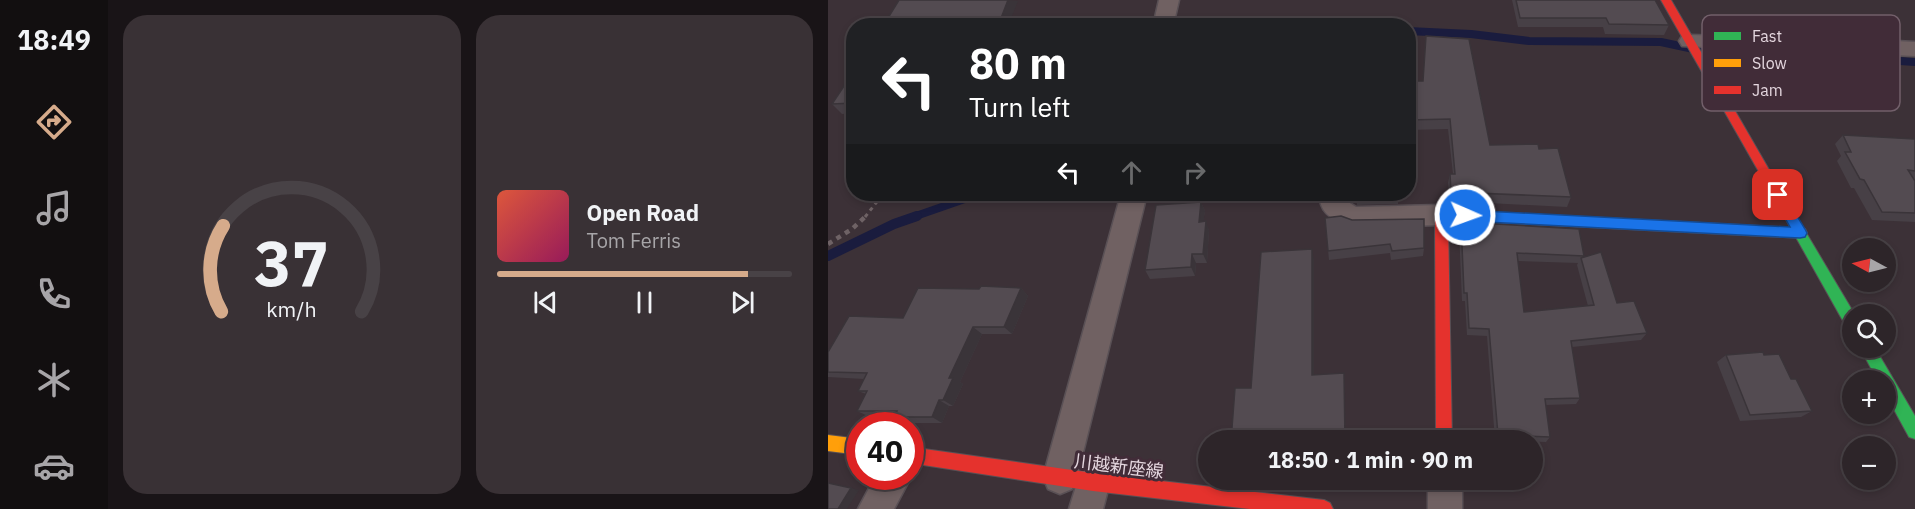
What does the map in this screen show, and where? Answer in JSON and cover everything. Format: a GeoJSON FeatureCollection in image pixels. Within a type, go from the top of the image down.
{"type":"FeatureCollection","features":[{"type":"Feature","properties":{"kind":"street"},"geometry":{"type":"LineString","coordinates":[[1165,18],[1169,0]]}},
{"type":"Feature","properties":{"kind":"street"},"geometry":{"type":"LineString","coordinates":[[1666,0],[1702,63]]}},
{"type":"Feature","properties":{"kind":"street"},"geometry":{"type":"LineString","coordinates":[[1689,40],[1702,40]]}},
{"type":"Feature","properties":{"kind":"street"},"geometry":{"type":"LineString","coordinates":[[1900,48],[1915,49]]}},
{"type":"Feature","properties":{"kind":"street"},"geometry":{"type":"LineString","coordinates":[[1730,111],[1842,306]]}},
{"type":"Feature","properties":{"kind":"street"},"geometry":{"type":"LineString","coordinates":[[1060,477],[1132,201]]}},
{"type":"Feature","properties":{"kind":"street"},"geometry":{"type":"LineString","coordinates":[[1332,201],[1332,204],[1352,217],[1441,215],[1800,233]]}},
{"type":"Feature","properties":{"kind":"street"},"geometry":{"type":"LineString","coordinates":[[1441,215],[1444,430]]}},
{"type":"Feature","properties":{"kind":"street"},"geometry":{"type":"LineString","coordinates":[[1873,358],[1915,431]]}},
{"type":"Feature","properties":{"kind":"street"},"geometry":{"type":"LineString","coordinates":[[828,443],[846,445]]}},
{"type":"Feature","properties":{"kind":"street","name":"川越新座線"},"geometry":{"type":"LineString","coordinates":[[924,457],[1060,477],[1090,496],[1324,509]]}},
{"type":"Feature","properties":{"kind":"street"},"geometry":{"type":"LineString","coordinates":[[875,509],[886,490]]}},
{"type":"Feature","properties":{"kind":"street"},"geometry":{"type":"LineString","coordinates":[[1444,490],[1445,509]]}},
{"type":"Feature","properties":{"kind":"path"},"geometry":{"type":"LineString","coordinates":[[828,244],[852,231],[879,201]]}},
{"type":"Feature","properties":{"kind":"building"},"geometry":{"type":"Polygon","coordinates":[[[899,0],[1008,0],[1001,18],[888,18],[899,0]]]}},
{"type":"Feature","properties":{"kind":"building"},"geometry":{"type":"Polygon","coordinates":[[[1516,0],[1655,0],[1669,25],[1609,24],[1606,18],[1520,18],[1516,0]]]}},
{"type":"Feature","properties":{"kind":"building"},"geometry":{"type":"Polygon","coordinates":[[[1426,36],[1469,39],[1490,145],[1538,144],[1539,149],[1558,148],[1571,197],[1451,192],[1450,174],[1455,174],[1450,119],[1416,120],[1416,81],[1423,81],[1426,36]]]}},
{"type":"Feature","properties":{"kind":"building"},"geometry":{"type":"Polygon","coordinates":[[[846,83],[846,103],[832,104],[846,83]]]}},
{"type":"Feature","properties":{"kind":"building"},"geometry":{"type":"Polygon","coordinates":[[[1843,135],[1915,139],[1915,171],[1908,170],[1915,181],[1915,213],[1882,212],[1845,152],[1851,152],[1843,135]]]}},
{"type":"Feature","properties":{"kind":"building"},"geometry":{"type":"Polygon","coordinates":[[[1201,202],[1199,222],[1206,221],[1203,254],[1192,254],[1191,267],[1145,270],[1156,205],[1201,202]]]}},
{"type":"Feature","properties":{"kind":"building"},"geometry":{"type":"Polygon","coordinates":[[[1341,216],[1352,220],[1424,219],[1424,248],[1392,251],[1390,244],[1328,251],[1325,218],[1341,216]]]}},
{"type":"Feature","properties":{"kind":"building"},"geometry":{"type":"Polygon","coordinates":[[[1461,222],[1579,229],[1584,256],[1517,253],[1524,312],[1594,305],[1581,258],[1601,252],[1617,303],[1634,301],[1647,333],[1571,341],[1580,398],[1545,399],[1550,437],[1543,437],[1543,430],[1498,430],[1489,329],[1469,328],[1467,293],[1464,293],[1461,222]]]}},
{"type":"Feature","properties":{"kind":"building"},"geometry":{"type":"Polygon","coordinates":[[[1312,249],[1312,375],[1344,373],[1345,430],[1232,430],[1235,388],[1251,388],[1261,252],[1312,249]]]}},
{"type":"Feature","properties":{"kind":"building"},"geometry":{"type":"Polygon","coordinates":[[[981,286],[1021,288],[1004,327],[973,327],[949,378],[953,378],[943,400],[939,400],[932,417],[924,417],[924,412],[857,411],[867,391],[858,391],[867,373],[828,372],[828,352],[849,316],[903,318],[918,288],[979,289],[981,286]]]}},
{"type":"Feature","properties":{"kind":"building"},"geometry":{"type":"Polygon","coordinates":[[[1763,352],[1764,355],[1779,354],[1791,379],[1796,379],[1812,411],[1750,415],[1726,355],[1763,352]]]}},
{"type":"Feature","properties":{"kind":"building"},"geometry":{"type":"Polygon","coordinates":[[[828,483],[850,490],[838,509],[828,509],[828,483]]]}},
{"type":"Feature","properties":{"kind":"waterway"},"geometry":{"type":"LineString","coordinates":[[1416,31],[1471,34],[1529,41],[1661,42],[1702,51]]}},
{"type":"Feature","properties":{"kind":"waterway"},"geometry":{"type":"LineString","coordinates":[[1900,61],[1915,62]]}},
{"type":"Feature","properties":{"kind":"waterway"},"geometry":{"type":"LineString","coordinates":[[913,217],[959,201]]}},
{"type":"Feature","properties":{"kind":"waterway"},"geometry":{"type":"LineString","coordinates":[[828,256],[894,224],[917,216]]}},
{"type":"Feature","properties":{"kind":"traffic: fast"},"geometry":{"type":"LineString","coordinates":[[1779,197],[1842,306]]}},
{"type":"Feature","properties":{"kind":"traffic: fast"},"geometry":{"type":"LineString","coordinates":[[1873,358],[1915,431]]}},
{"type":"Feature","properties":{"kind":"traffic: slow"},"geometry":{"type":"LineString","coordinates":[[1586,222],[1800,233]]}},
{"type":"Feature","properties":{"kind":"traffic: slow"},"geometry":{"type":"LineString","coordinates":[[828,443],[846,445]]}},
{"type":"Feature","properties":{"kind":"traffic: jam"},"geometry":{"type":"LineString","coordinates":[[1666,0],[1702,63]]}},
{"type":"Feature","properties":{"kind":"traffic: jam"},"geometry":{"type":"LineString","coordinates":[[1730,111],[1779,197]]}},
{"type":"Feature","properties":{"kind":"traffic: jam"},"geometry":{"type":"LineString","coordinates":[[1444,430],[1441,215],[1586,222]]}},
{"type":"Feature","properties":{"kind":"traffic: jam"},"geometry":{"type":"LineString","coordinates":[[924,457],[1093,482],[1324,509]]}},
{"type":"Feature","properties":{"kind":"route"},"geometry":{"type":"LineString","coordinates":[[1465,215],[1800,233],[1778,195]]}}]}
